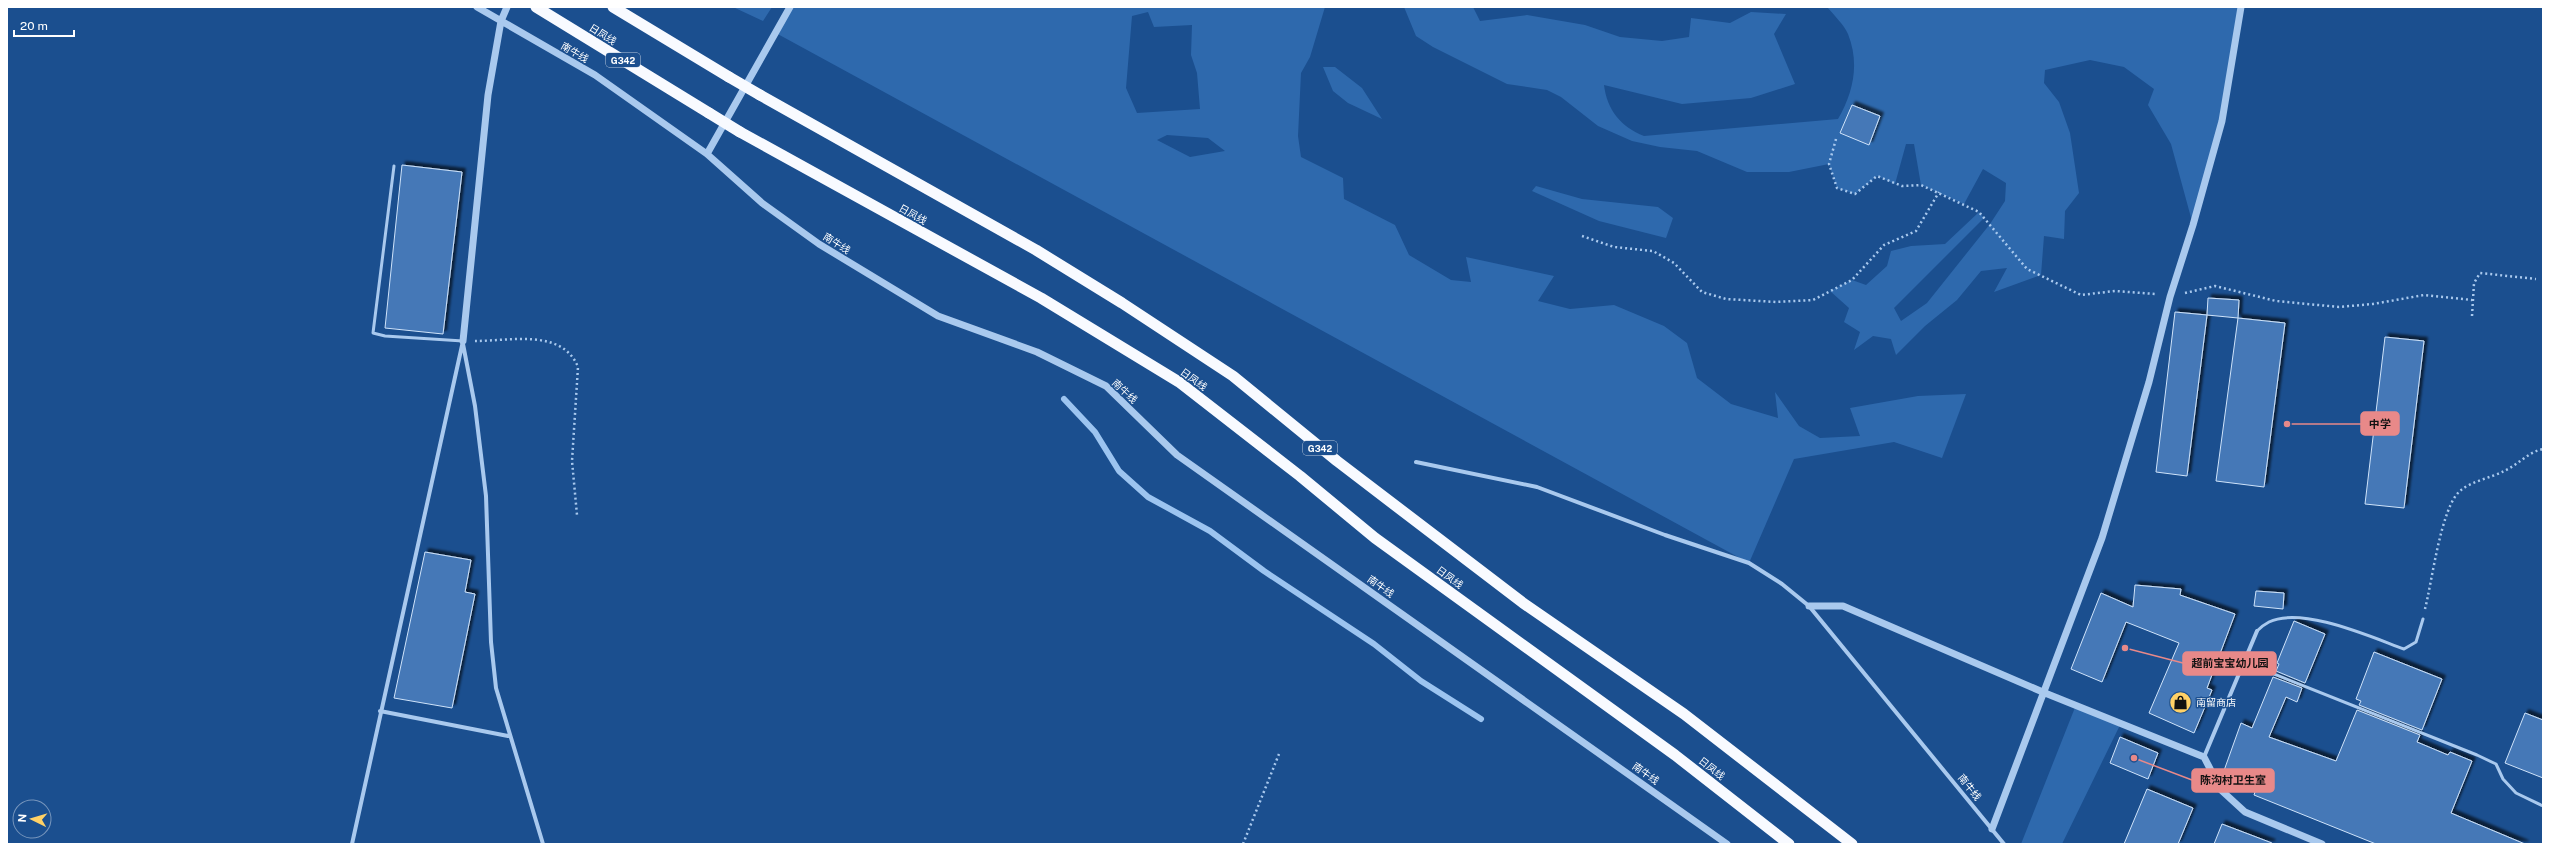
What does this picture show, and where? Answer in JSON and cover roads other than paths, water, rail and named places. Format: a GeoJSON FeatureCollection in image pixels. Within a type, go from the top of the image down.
{"type":"FeatureCollection","features":[{"type":"Feature","properties":{"kind":"highway","name":"日凤线"},"geometry":{"type":"LineString","coordinates":[[536,7],[709,114],[1041,298],[1179,382],[1300,476],[1375,538],[1675,755],[1789,844]]}},
{"type":"Feature","properties":{"kind":"highway","name":"G342"},"geometry":{"type":"LineString","coordinates":[[613,7],[760,95],[1036,250],[1122,303],[1233,376],[1337,461],[1523,603],[1684,714],[1852,844]]}},
{"type":"Feature","properties":{"kind":"street","name":"南牛线"},"geometry":{"type":"LineString","coordinates":[[477,7],[595,75],[707,154],[762,203],[819,244],[938,316],[1037,352],[1106,386],[1178,455],[1727,844]]}},
{"type":"Feature","properties":{"kind":"street"},"geometry":{"type":"LineString","coordinates":[[352,844],[380,711],[463,342],[488,95],[501,21],[507,7]]}},
{"type":"Feature","properties":{"kind":"street"},"geometry":{"type":"LineString","coordinates":[[707,154],[790,7]]}},
{"type":"Feature","properties":{"kind":"street"},"geometry":{"type":"LineString","coordinates":[[1992,829],[2102,538],[2149,382],[2170,297],[2193,225],[2222,121],[2241,7]]}},
{"type":"Feature","properties":{"kind":"street"},"geometry":{"type":"LineString","coordinates":[[463,342],[475,406],[486,496],[491,642],[496,688],[508,736],[543,844]]}},
{"type":"Feature","properties":{"kind":"street","name":"南牛线"},"geometry":{"type":"LineString","coordinates":[[1416,462],[1537,487],[1665,535],[1749,563],[1782,584],[1809,606],[2004,844]]}},
{"type":"Feature","properties":{"kind":"street"},"geometry":{"type":"LineString","coordinates":[[1809,606],[1843,606],[2045,692],[2204,756],[2221,790],[2245,812],[2322,844]]}},
{"type":"Feature","properties":{"kind":"street"},"geometry":{"type":"LineString","coordinates":[[2204,756],[2257,631]]}},
{"type":"Feature","properties":{"kind":"street"},"geometry":{"type":"LineString","coordinates":[[380,711],[508,736]]}},
{"type":"Feature","properties":{"kind":"lane"},"geometry":{"type":"LineString","coordinates":[[394,166],[374,333],[385,336],[463,342]]}},
{"type":"Feature","properties":{"kind":"lane"},"geometry":{"type":"LineString","coordinates":[[2257,631],[2269,622],[2298,617],[2329,623],[2404,649],[2416,642],[2423,619]]}},
{"type":"Feature","properties":{"kind":"lane"},"geometry":{"type":"LineString","coordinates":[[2244,662],[2477,755],[2496,764],[2503,779],[2516,793],[2543,806]]}},
{"type":"Feature","properties":{"kind":"waterway"},"geometry":{"type":"LineString","coordinates":[[1064,399],[1095,432],[1119,471],[1148,497],[1210,531],[1264,571],[1374,644],[1421,681],[1481,719]]}},
{"type":"Feature","properties":{"kind":"place","name":"中学"},"geometry":{"type":"Point","coordinates":[2287,424]}},
{"type":"Feature","properties":{"kind":"place","name":"超前宝宝幼儿园"},"geometry":{"type":"Point","coordinates":[2125,648]}},
{"type":"Feature","properties":{"kind":"place","name":"南留商店"},"geometry":{"type":"Point","coordinates":[2181,702]}},
{"type":"Feature","properties":{"kind":"place","name":"陈沟村卫生室"},"geometry":{"type":"Point","coordinates":[2134,758]}}]}
